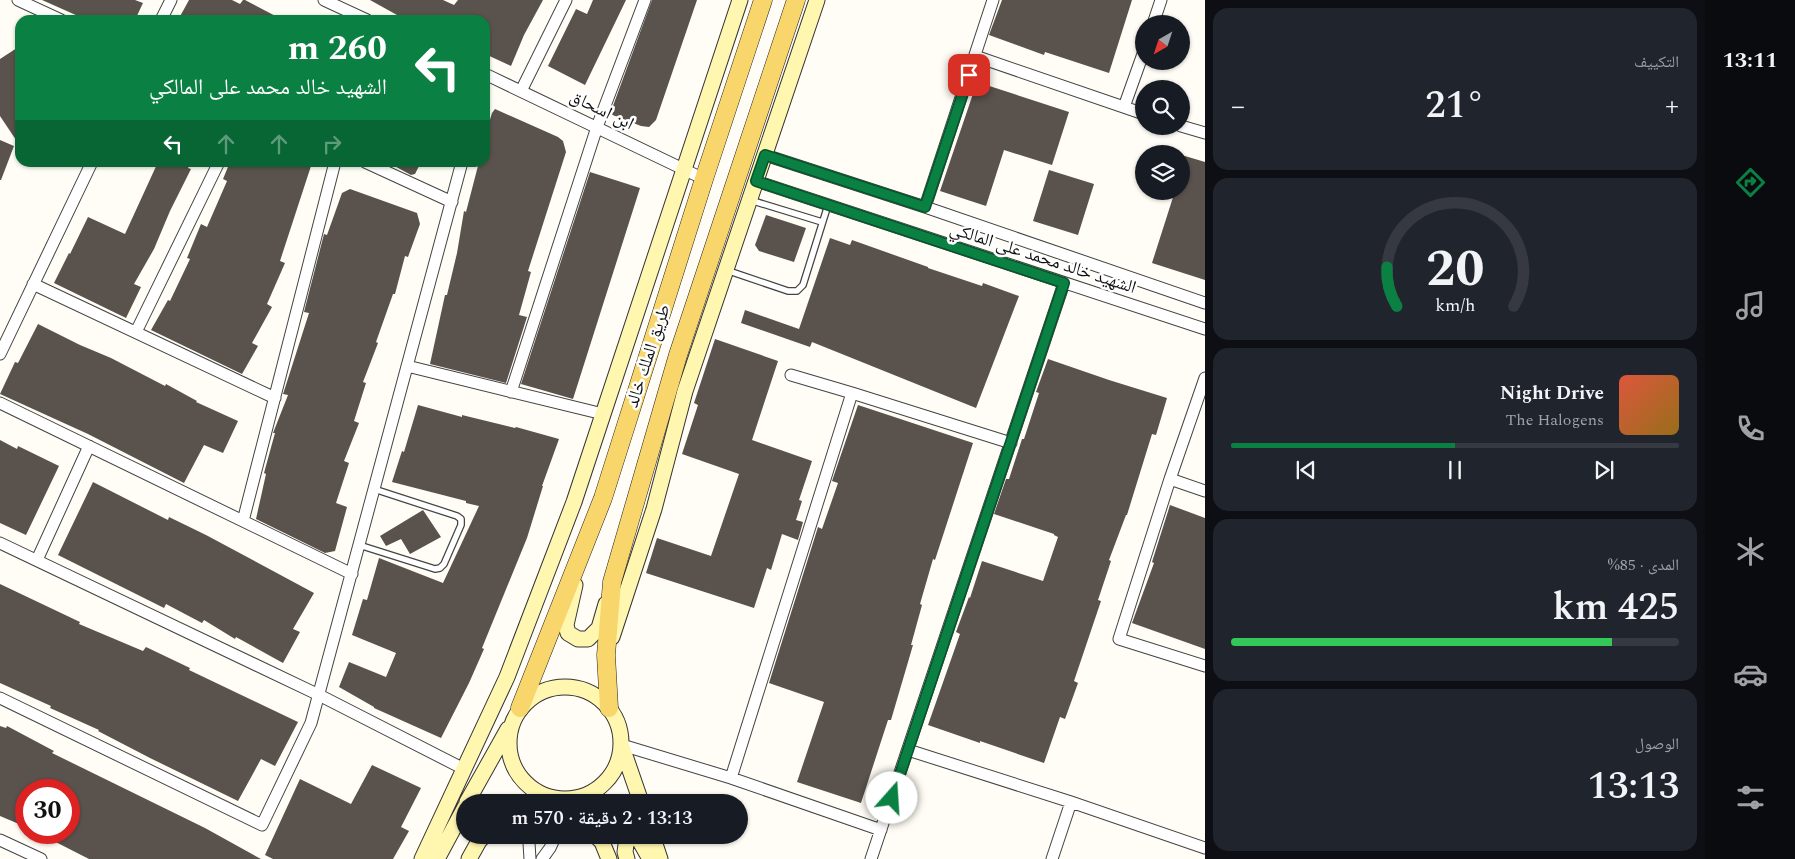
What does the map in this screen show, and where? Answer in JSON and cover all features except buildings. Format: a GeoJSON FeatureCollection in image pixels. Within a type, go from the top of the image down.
{"type":"FeatureCollection","features":[{"type":"Feature","properties":{"kind":"main road"},"geometry":{"type":"LineString","coordinates":[[422,859],[507,677],[574,502],[740,0]]}},
{"type":"Feature","properties":{"kind":"main road","name":"طريق الملك خالد"},"geometry":{"type":"LineString","coordinates":[[520,708],[603,498],[763,0]]}},
{"type":"Feature","properties":{"kind":"main road","name":"طريق الملك خالد"},"geometry":{"type":"LineString","coordinates":[[609,708],[606,655],[612,582],[678,355],[796,0]]}},
{"type":"Feature","properties":{"kind":"main road"},"geometry":{"type":"LineString","coordinates":[[606,655],[654,509],[685,391],[817,0]]}},
{"type":"Feature","properties":{"kind":"main road"},"geometry":{"type":"LineString","coordinates":[[579,561],[566,625],[568,633],[578,639],[588,640],[599,628],[612,582]]}},
{"type":"Feature","properties":{"kind":"main road"},"geometry":{"type":"LineString","coordinates":[[472,794],[520,708],[532,696],[548,689],[564,686],[589,692],[609,708],[616,719],[622,745],[638,794]]}},
{"type":"Feature","properties":{"kind":"main road"},"geometry":{"type":"LineString","coordinates":[[511,724],[508,742],[510,760],[519,776],[532,789],[542,794]]}},
{"type":"Feature","properties":{"kind":"main road"},"geometry":{"type":"LineString","coordinates":[[590,794],[599,789],[611,777],[619,761],[622,745]]}},
{"type":"Feature","properties":{"kind":"main road"},"geometry":{"type":"LineString","coordinates":[[437,859],[456,824]]}},
{"type":"Feature","properties":{"kind":"main road"},"geometry":{"type":"LineString","coordinates":[[627,859],[625,852],[627,837],[637,836],[650,859]]}},
{"type":"Feature","properties":{"kind":"main road"},"geometry":{"type":"LineString","coordinates":[[469,859],[477,844]]}},
{"type":"Feature","properties":{"kind":"main road"},"geometry":{"type":"LineString","coordinates":[[603,844],[609,859]]}},
{"type":"Feature","properties":{"kind":"main road"},"geometry":{"type":"LineString","coordinates":[[655,844],[660,859]]}},
{"type":"Feature","properties":{"kind":"street"},"geometry":{"type":"LineString","coordinates":[[18,0],[50,15]]}},
{"type":"Feature","properties":{"kind":"street"},"geometry":{"type":"LineString","coordinates":[[164,15],[171,0]]}},
{"type":"Feature","properties":{"kind":"street"},"geometry":{"type":"LineString","coordinates":[[324,0],[344,4],[360,15]]}},
{"type":"Feature","properties":{"kind":"street"},"geometry":{"type":"LineString","coordinates":[[521,91],[566,0]]}},
{"type":"Feature","properties":{"kind":"street"},"geometry":{"type":"LineString","coordinates":[[511,392],[597,127],[645,0]]}},
{"type":"Feature","properties":{"kind":"street"},"geometry":{"type":"LineString","coordinates":[[925,207],[994,0]]}},
{"type":"Feature","properties":{"kind":"street"},"geometry":{"type":"LineString","coordinates":[[1156,15],[1162,0]]}},
{"type":"Feature","properties":{"kind":"street"},"geometry":{"type":"LineString","coordinates":[[975,56],[1135,111]]}},
{"type":"Feature","properties":{"kind":"street"},"geometry":{"type":"LineString","coordinates":[[1124,107],[1137,70]]}},
{"type":"Feature","properties":{"kind":"street","name":"ابن اسحاق"},"geometry":{"type":"LineString","coordinates":[[490,78],[521,91],[704,179]]}},
{"type":"Feature","properties":{"kind":"street"},"geometry":{"type":"LineString","coordinates":[[1190,129],[1205,133]]}},
{"type":"Feature","properties":{"kind":"street","name":"الشهيد خالد محمد على المالكي"},"geometry":{"type":"LineString","coordinates":[[765,155],[1205,302]]}},
{"type":"Feature","properties":{"kind":"street"},"geometry":{"type":"LineString","coordinates":[[0,354],[90,167]]}},
{"type":"Feature","properties":{"kind":"street"},"geometry":{"type":"LineString","coordinates":[[136,332],[217,167]]}},
{"type":"Feature","properties":{"kind":"street"},"geometry":{"type":"LineString","coordinates":[[243,521],[334,167]]}},
{"type":"Feature","properties":{"kind":"street"},"geometry":{"type":"LineString","coordinates":[[376,167],[452,202]]}},
{"type":"Feature","properties":{"kind":"street"},"geometry":{"type":"LineString","coordinates":[[0,698],[262,825],[311,723],[461,167]]}},
{"type":"Feature","properties":{"kind":"street","name":"الشهيد خالد محمد على المالكي"},"geometry":{"type":"LineString","coordinates":[[756,181],[1205,329]]}},
{"type":"Feature","properties":{"kind":"street"},"geometry":{"type":"LineString","coordinates":[[871,859],[1064,283]]}},
{"type":"Feature","properties":{"kind":"street"},"geometry":{"type":"LineString","coordinates":[[34,284],[275,398]]}},
{"type":"Feature","properties":{"kind":"street"},"geometry":{"type":"LineString","coordinates":[[407,366],[603,414]]}},
{"type":"Feature","properties":{"kind":"street"},"geometry":{"type":"LineString","coordinates":[[791,375],[1011,443]]}},
{"type":"Feature","properties":{"kind":"street"},"geometry":{"type":"LineString","coordinates":[[1205,378],[1170,479],[1119,639],[1205,666]]}},
{"type":"Feature","properties":{"kind":"street"},"geometry":{"type":"LineString","coordinates":[[731,778],[852,393]]}},
{"type":"Feature","properties":{"kind":"street"},"geometry":{"type":"LineString","coordinates":[[0,403],[352,574]]}},
{"type":"Feature","properties":{"kind":"street"},"geometry":{"type":"LineString","coordinates":[[37,560],[89,446]]}},
{"type":"Feature","properties":{"kind":"street"},"geometry":{"type":"LineString","coordinates":[[1170,479],[1205,491]]}},
{"type":"Feature","properties":{"kind":"street"},"geometry":{"type":"LineString","coordinates":[[0,543],[319,695],[464,769]]}},
{"type":"Feature","properties":{"kind":"street"},"geometry":{"type":"LineString","coordinates":[[622,745],[731,778],[881,830]]}},
{"type":"Feature","properties":{"kind":"street"},"geometry":{"type":"LineString","coordinates":[[908,750],[1071,802],[1205,848]]}},
{"type":"Feature","properties":{"kind":"street"},"geometry":{"type":"LineString","coordinates":[[1052,859],[1071,802]]}},
{"type":"Feature","properties":{"kind":"street"},"geometry":{"type":"LineString","coordinates":[[0,840],[41,859]]}},
{"type":"Feature","properties":{"kind":"street"},"geometry":{"type":"LineString","coordinates":[[529,844],[530,859]]}},
{"type":"Feature","properties":{"kind":"street"},"geometry":{"type":"LineString","coordinates":[[542,859],[552,844]]}},
{"type":"Feature","properties":{"kind":"lane"},"geometry":{"type":"LineString","coordinates":[[750,200],[822,222]]}},
{"type":"Feature","properties":{"kind":"lane"},"geometry":{"type":"LineString","coordinates":[[726,270],[788,291],[797,291],[803,285],[828,205]]}},
{"type":"Feature","properties":{"kind":"lane"},"geometry":{"type":"LineString","coordinates":[[359,545],[435,569],[440,568],[444,564],[461,525],[461,519],[457,516],[374,489]]}},
{"type":"Feature","properties":{"kind":"route"},"geometry":{"type":"LineString","coordinates":[[892,798],[1064,283],[756,181],[765,155],[925,207],[969,75]]}}]}
